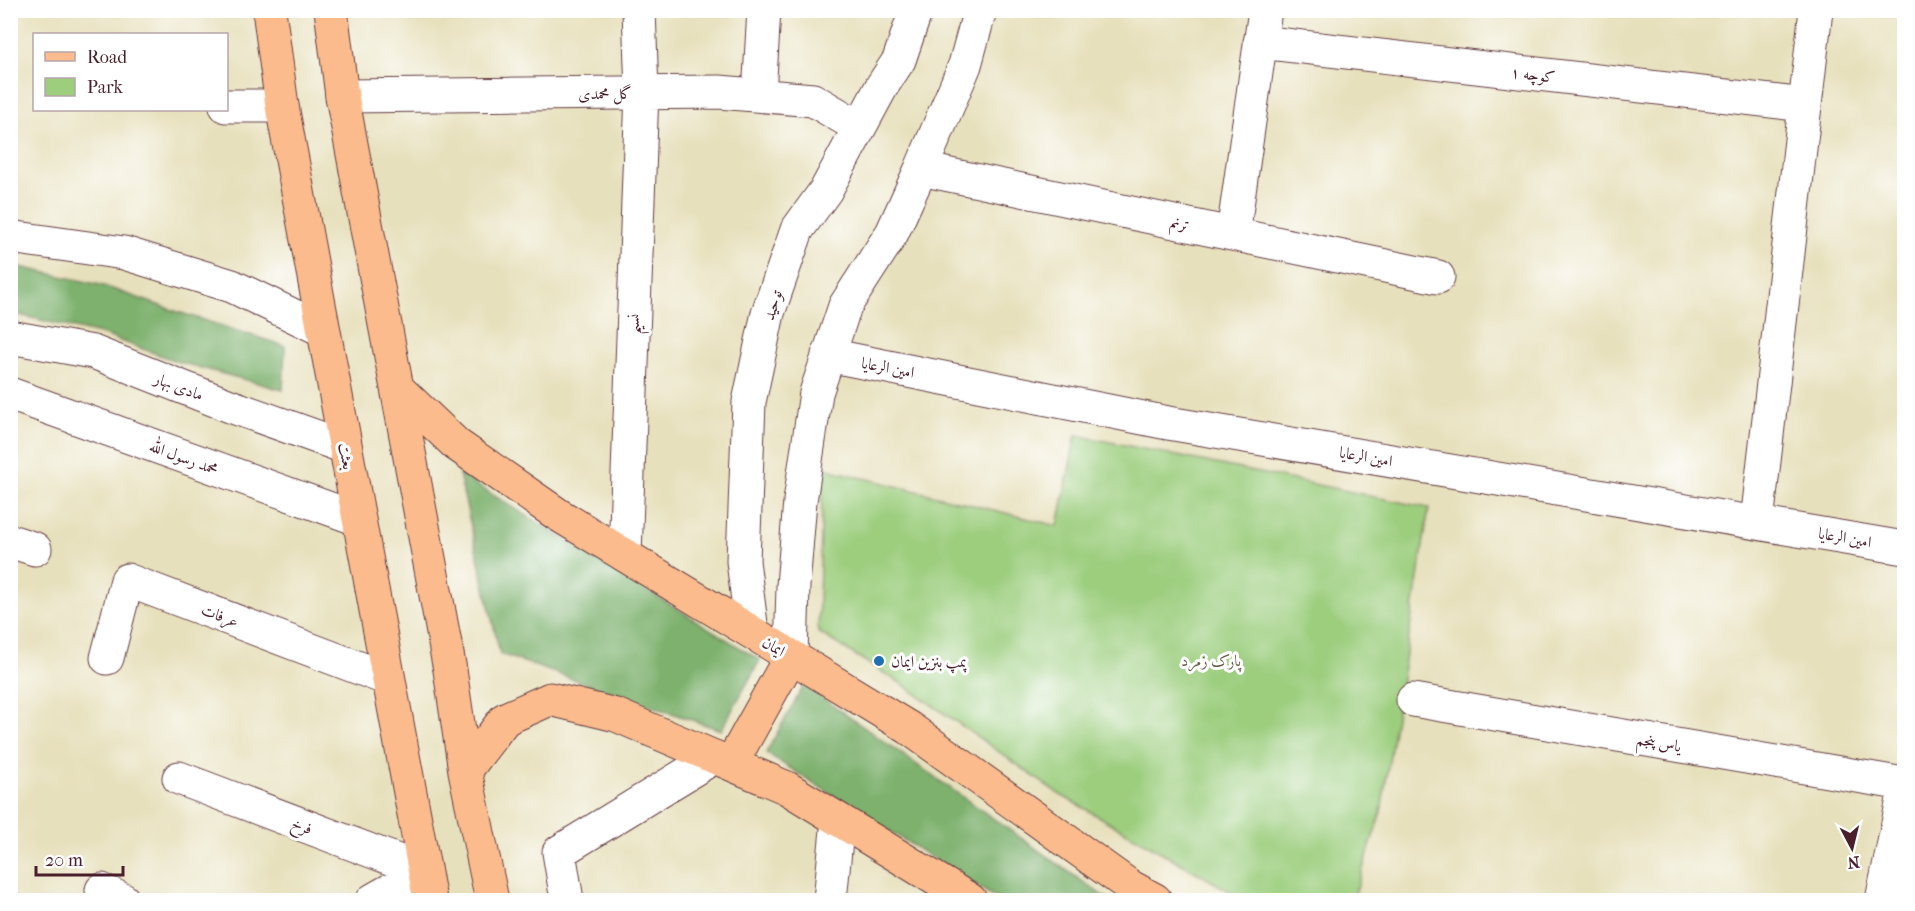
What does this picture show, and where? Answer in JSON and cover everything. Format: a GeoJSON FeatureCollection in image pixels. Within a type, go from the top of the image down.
{"type":"FeatureCollection","features":[{"type":"Feature","properties":{"kind":"main road"},"geometry":{"type":"LineString","coordinates":[[331,10],[342,96],[450,670],[465,771],[492,900]]}},
{"type":"Feature","properties":{"kind":"main road","name":"بعثت"},"geometry":{"type":"LineString","coordinates":[[263,12],[427,886]]}},
{"type":"Feature","properties":{"kind":"main road","name":"ایمان"},"geometry":{"type":"LineString","coordinates":[[397,388],[457,445],[557,514],[909,728],[1131,887],[1155,900]]}},
{"type":"Feature","properties":{"kind":"main road"},"geometry":{"type":"LineString","coordinates":[[722,760],[791,656]]}},
{"type":"Feature","properties":{"kind":"main road"},"geometry":{"type":"LineString","coordinates":[[465,771],[505,719],[550,699],[616,715],[787,788],[969,900]]}},
{"type":"Feature","properties":{"kind":"street","name":"نسیم"},"geometry":{"type":"LineString","coordinates":[[625,555],[642,92],[639,10]]}},
{"type":"Feature","properties":{"kind":"street"},"geometry":{"type":"LineString","coordinates":[[759,95],[764,10]]}},
{"type":"Feature","properties":{"kind":"street","name":"توحید"},"geometry":{"type":"LineString","coordinates":[[752,632],[742,561],[749,402],[765,324],[797,230],[825,190],[899,60],[916,10]]}},
{"type":"Feature","properties":{"kind":"street"},"geometry":{"type":"LineString","coordinates":[[791,656],[793,586],[800,501],[816,393],[845,306],[892,233],[921,169],[965,65],[980,10]]}},
{"type":"Feature","properties":{"kind":"street"},"geometry":{"type":"LineString","coordinates":[[1233,234],[1265,10]]}},
{"type":"Feature","properties":{"kind":"street"},"geometry":{"type":"LineString","coordinates":[[1757,522],[1816,10]]}},
{"type":"Feature","properties":{"kind":"street","name":"کوچه ۱"},"geometry":{"type":"LineString","coordinates":[[1260,42],[1805,105]]}},
{"type":"Feature","properties":{"kind":"street","name":"گل محمدی"},"geometry":{"type":"LineString","coordinates":[[342,96],[719,92],[813,100],[859,127]]}},
{"type":"Feature","properties":{"kind":"street"},"geometry":{"type":"LineString","coordinates":[[228,106],[282,106]]}},
{"type":"Feature","properties":{"kind":"street","name":"ترنم"},"geometry":{"type":"LineString","coordinates":[[921,169],[1438,277]]}},
{"type":"Feature","properties":{"kind":"street"},"geometry":{"type":"LineString","coordinates":[[10,237],[124,253],[232,286],[323,330]]}},
{"type":"Feature","properties":{"kind":"street","name":"مادی بهار"},"geometry":{"type":"LineString","coordinates":[[10,337],[93,352],[230,406],[345,447]]}},
{"type":"Feature","properties":{"kind":"street","name":"امین الرعایا"},"geometry":{"type":"LineString","coordinates":[[828,355],[1168,423],[1905,548]]}},
{"type":"Feature","properties":{"kind":"street","name":"محمد رسول الله"},"geometry":{"type":"LineString","coordinates":[[10,394],[358,519]]}},
{"type":"Feature","properties":{"kind":"street","name":"عرفات"},"geometry":{"type":"LineString","coordinates":[[107,657],[127,580],[388,679]]}},
{"type":"Feature","properties":{"kind":"street","name":"یاس پنجم"},"geometry":{"type":"LineString","coordinates":[[1413,700],[1905,783]]}},
{"type":"Feature","properties":{"kind":"street"},"geometry":{"type":"LineString","coordinates":[[567,900],[559,852],[722,760]]}},
{"type":"Feature","properties":{"kind":"street","name":"فرخ"},"geometry":{"type":"LineString","coordinates":[[179,778],[427,886]]}},
{"type":"Feature","properties":{"kind":"street"},"geometry":{"type":"LineString","coordinates":[[1882,900],[1905,795]]}},
{"type":"Feature","properties":{"kind":"street"},"geometry":{"type":"LineString","coordinates":[[830,900],[838,820]]}},
{"type":"Feature","properties":{"kind":"street"},"geometry":{"type":"LineString","coordinates":[[373,900],[427,886]]}},
{"type":"Feature","properties":{"kind":"green space"},"geometry":{"type":"Polygon","coordinates":[[[11,265],[101,285],[285,346],[283,390],[179,362],[104,335],[11,313],[11,265]]]}},
{"type":"Feature","properties":{"kind":"green space","name":"پارک زمرد"},"geometry":{"type":"Polygon","coordinates":[[[1076,435],[1429,508],[1381,812],[1353,900],[1245,900],[1059,794],[902,684],[818,632],[823,468],[1058,526],[1076,435]]]}},
{"type":"Feature","properties":{"kind":"green space"},"geometry":{"type":"Polygon","coordinates":[[[459,474],[760,660],[721,730],[500,654],[459,474]]]}},
{"type":"Feature","properties":{"kind":"green space"},"geometry":{"type":"Polygon","coordinates":[[[804,685],[1110,900],[999,900],[766,753],[804,685]]]}},
{"type":"Feature","properties":{"kind":"place","name":"پمپ بنزین ایمان"},"geometry":{"type":"Point","coordinates":[879,661]}}]}
